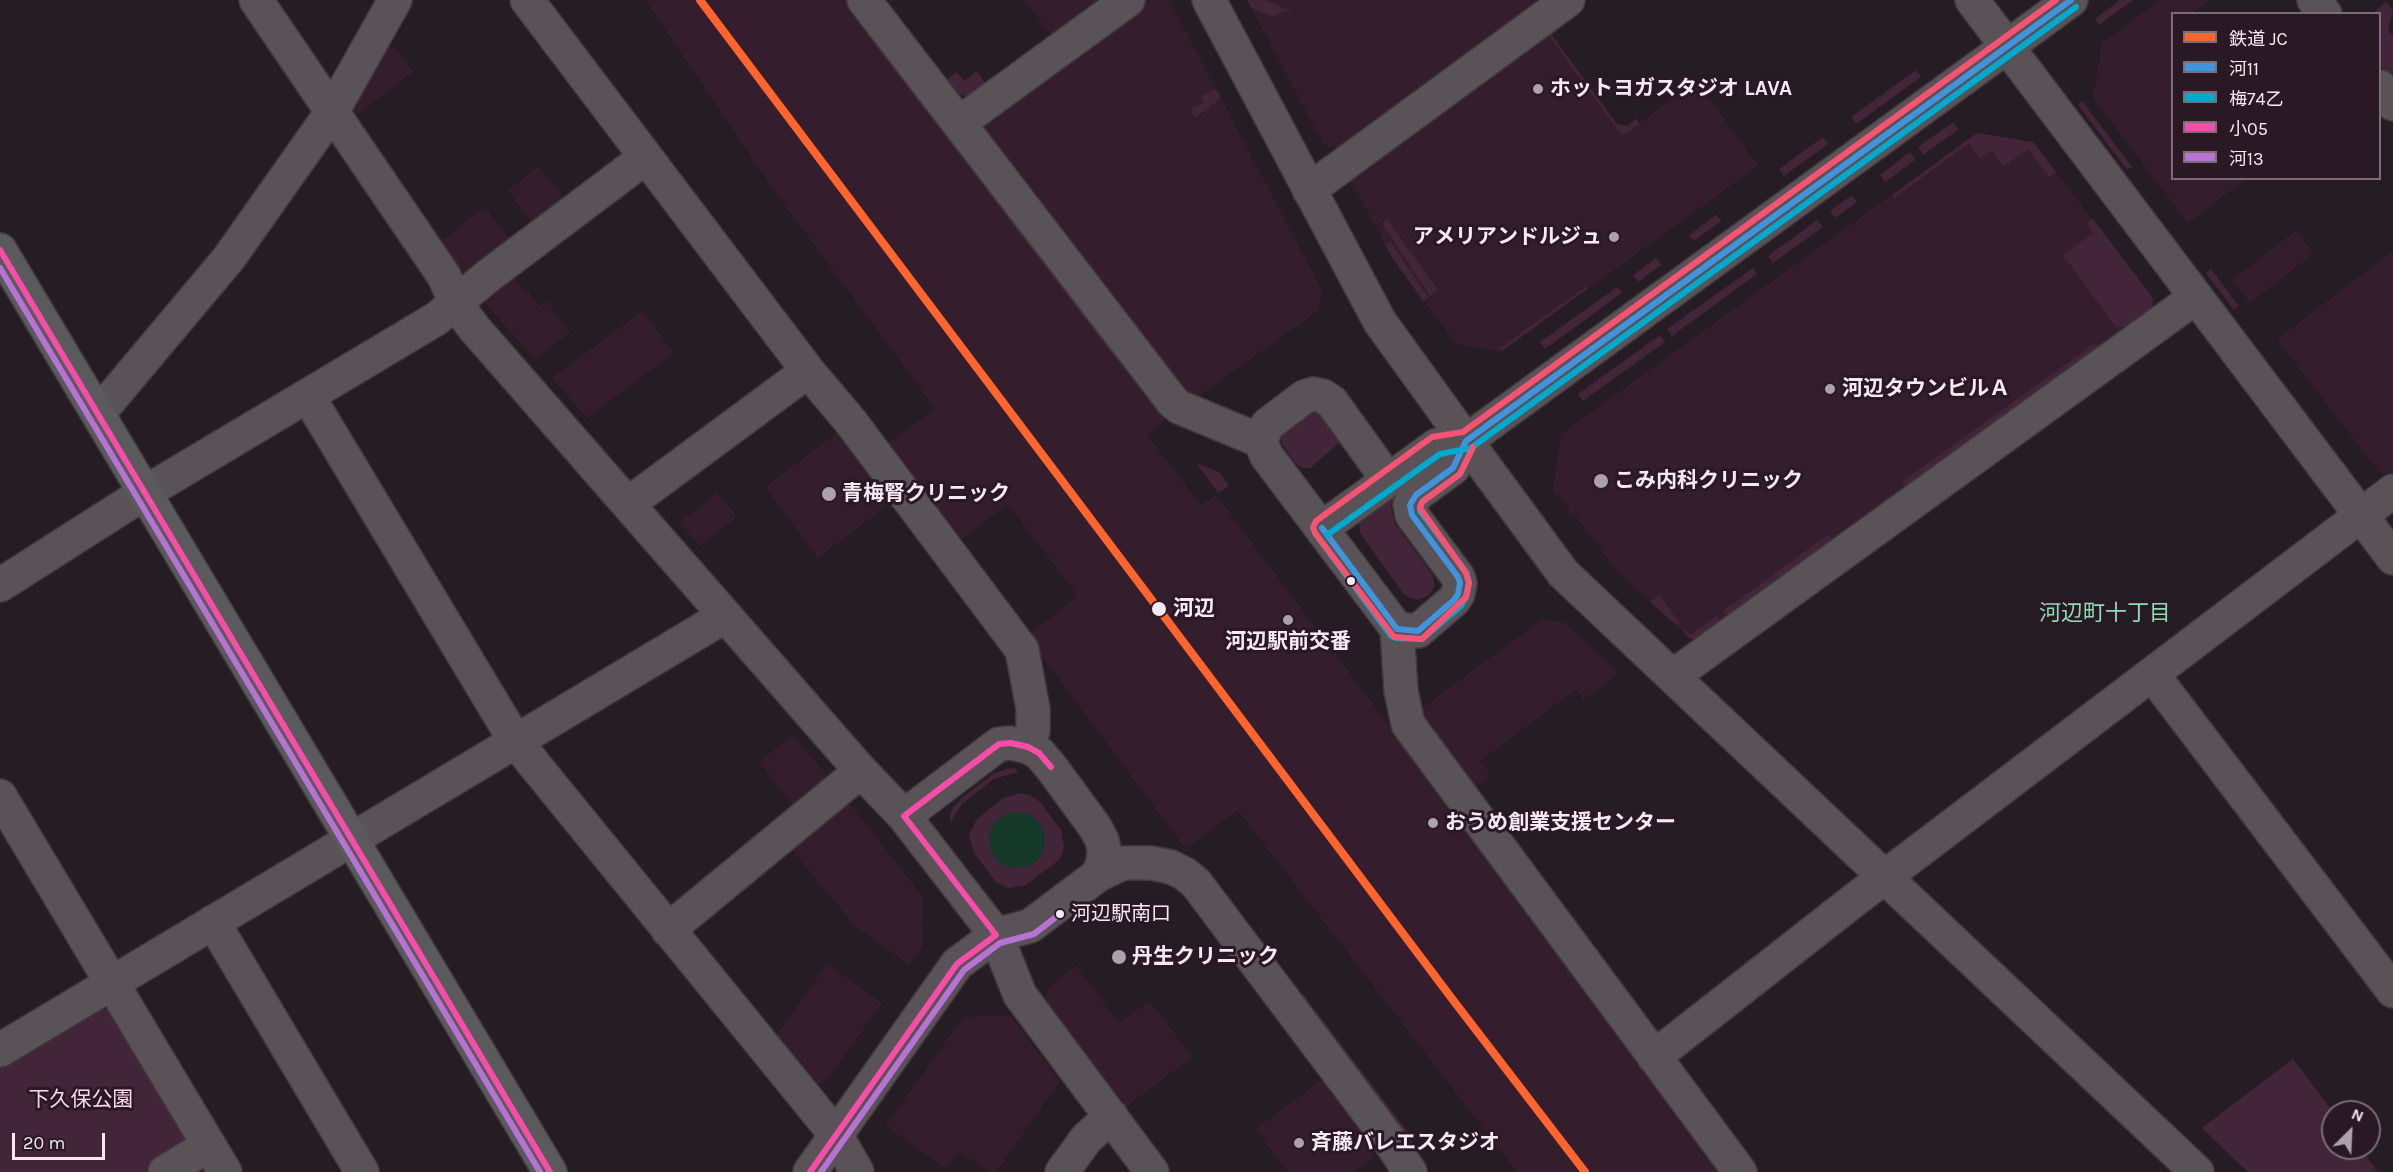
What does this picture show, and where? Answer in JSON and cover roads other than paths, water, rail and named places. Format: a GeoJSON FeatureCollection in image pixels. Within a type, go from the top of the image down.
{"type":"FeatureCollection","features":[{"type":"Feature","properties":{"kind":"main road"},"geometry":{"type":"LineString","coordinates":[[0,250],[550,1172]]}},
{"type":"Feature","properties":{"kind":"street"},"geometry":{"type":"LineString","coordinates":[[256,0],[444,276],[456,304],[474,328],[861,771],[904,816],[996,935],[1020,995],[1152,1172]]}},
{"type":"Feature","properties":{"kind":"street"},"geometry":{"type":"LineString","coordinates":[[98,414],[216,275],[332,112],[395,0]]}},
{"type":"Feature","properties":{"kind":"street"},"geometry":{"type":"LineString","coordinates":[[526,0],[808,370],[851,422],[1022,650],[1034,715],[1029,747]]}},
{"type":"Feature","properties":{"kind":"street"},"geometry":{"type":"LineString","coordinates":[[864,0],[1173,402],[1179,407],[1261,441]]}},
{"type":"Feature","properties":{"kind":"street"},"geometry":{"type":"LineString","coordinates":[[960,123],[1128,0]]}},
{"type":"Feature","properties":{"kind":"street"},"geometry":{"type":"LineString","coordinates":[[1209,0],[1380,322],[1563,573],[2197,1172]]}},
{"type":"Feature","properties":{"kind":"street"},"geometry":{"type":"LineString","coordinates":[[1309,190],[1568,0]]}},
{"type":"Feature","properties":{"kind":"street"},"geometry":{"type":"LineString","coordinates":[[1972,0],[2393,558]]}},
{"type":"Feature","properties":{"kind":"street"},"geometry":{"type":"LineString","coordinates":[[1322,528],[1437,445],[1466,441],[2072,0]]}},
{"type":"Feature","properties":{"kind":"street"},"geometry":{"type":"LineString","coordinates":[[2314,0],[2323,12]]}},
{"type":"Feature","properties":{"kind":"street"},"geometry":{"type":"LineString","coordinates":[[2381,89],[2393,104]]}},
{"type":"Feature","properties":{"kind":"street"},"geometry":{"type":"LineString","coordinates":[[0,585],[146,492],[436,319],[488,276],[646,158]]}},
{"type":"Feature","properties":{"kind":"street"},"geometry":{"type":"LineString","coordinates":[[1672,676],[2196,297]]}},
{"type":"Feature","properties":{"kind":"street"},"geometry":{"type":"LineString","coordinates":[[628,504],[808,370]]}},
{"type":"Feature","properties":{"kind":"street"},"geometry":{"type":"LineString","coordinates":[[1388,480],[1332,402],[1323,396],[1313,394],[1304,397],[1268,425],[1261,441],[1266,455],[1397,629],[1399,680],[1408,724],[1740,1172]]}},
{"type":"Feature","properties":{"kind":"street"},"geometry":{"type":"LineString","coordinates":[[308,396],[516,742],[836,1135],[857,1172]]}},
{"type":"Feature","properties":{"kind":"street"},"geometry":{"type":"LineString","coordinates":[[1397,629],[1418,630],[1458,594],[1460,583],[1458,577],[1410,510],[1416,495],[1453,468],[1466,441]]}},
{"type":"Feature","properties":{"kind":"street"},"geometry":{"type":"LineString","coordinates":[[1654,1057],[2393,491]]}},
{"type":"Feature","properties":{"kind":"street"},"geometry":{"type":"LineString","coordinates":[[0,1050],[725,616]]}},
{"type":"Feature","properties":{"kind":"street"},"geometry":{"type":"LineString","coordinates":[[2152,674],[2393,992]]}},
{"type":"Feature","properties":{"kind":"street"},"geometry":{"type":"LineString","coordinates":[[904,816],[999,744],[1011,743],[1029,747],[1045,760],[1098,833],[1104,850],[1098,875]]}},
{"type":"Feature","properties":{"kind":"street"},"geometry":{"type":"LineString","coordinates":[[668,930],[861,771]]}},
{"type":"Feature","properties":{"kind":"street"},"geometry":{"type":"LineString","coordinates":[[0,796],[217,1159],[165,1172]]}},
{"type":"Feature","properties":{"kind":"street"},"geometry":{"type":"LineString","coordinates":[[810,1172],[957,964],[996,935],[1030,926],[1098,875],[1123,864],[1151,863],[1171,867],[1189,877],[1387,1137],[1395,1167]]}},
{"type":"Feature","properties":{"kind":"street"},"geometry":{"type":"LineString","coordinates":[[213,922],[362,1172]]}},
{"type":"Feature","properties":{"kind":"street"},"geometry":{"type":"LineString","coordinates":[[1062,1172],[1086,1139],[1111,1116]]}},
{"type":"Feature","properties":{"kind":"rail line","name":"JC"},"geometry":{"type":"LineString","coordinates":[[700,0],[1585,1172]]}},
{"type":"Feature","properties":{"kind":"place","name":"ホットヨガスタジオ LAVA"},"geometry":{"type":"Point","coordinates":[1538,89]}},
{"type":"Feature","properties":{"kind":"place","name":"アメリアンドルジュ"},"geometry":{"type":"Point","coordinates":[1614,237]}},
{"type":"Feature","properties":{"kind":"place","name":"河辺タウンビルＡ"},"geometry":{"type":"Point","coordinates":[1830,389]}},
{"type":"Feature","properties":{"kind":"place","name":"こみ内科クリニック"},"geometry":{"type":"Point","coordinates":[1601,481]}},
{"type":"Feature","properties":{"kind":"place","name":"青梅腎クリニック"},"geometry":{"type":"Point","coordinates":[829,494]}},
{"type":"Feature","properties":{"kind":"place","name":"河辺"},"geometry":{"type":"Point","coordinates":[1159,609]}},
{"type":"Feature","properties":{"kind":"place","name":"河辺駅前交番"},"geometry":{"type":"Point","coordinates":[1288,620]}},
{"type":"Feature","properties":{"kind":"place","name":"おうめ創業支援センター"},"geometry":{"type":"Point","coordinates":[1433,823]}},
{"type":"Feature","properties":{"kind":"place","name":"河辺駅南口"},"geometry":{"type":"Point","coordinates":[1060,914]}},
{"type":"Feature","properties":{"kind":"place","name":"丹生クリニック"},"geometry":{"type":"Point","coordinates":[1119,957]}},
{"type":"Feature","properties":{"kind":"place","name":"斉藤バレエスタジオ"},"geometry":{"type":"Point","coordinates":[1299,1143]}},
{"type":"Feature","properties":{"kind":"district","name":"河辺町十丁目"},"geometry":{"type":"Point","coordinates":[2105,614]}},
{"type":"Feature","properties":{"kind":"park label","name":"下久保公園"},"geometry":{"type":"Point","coordinates":[81,1100]}}]}
